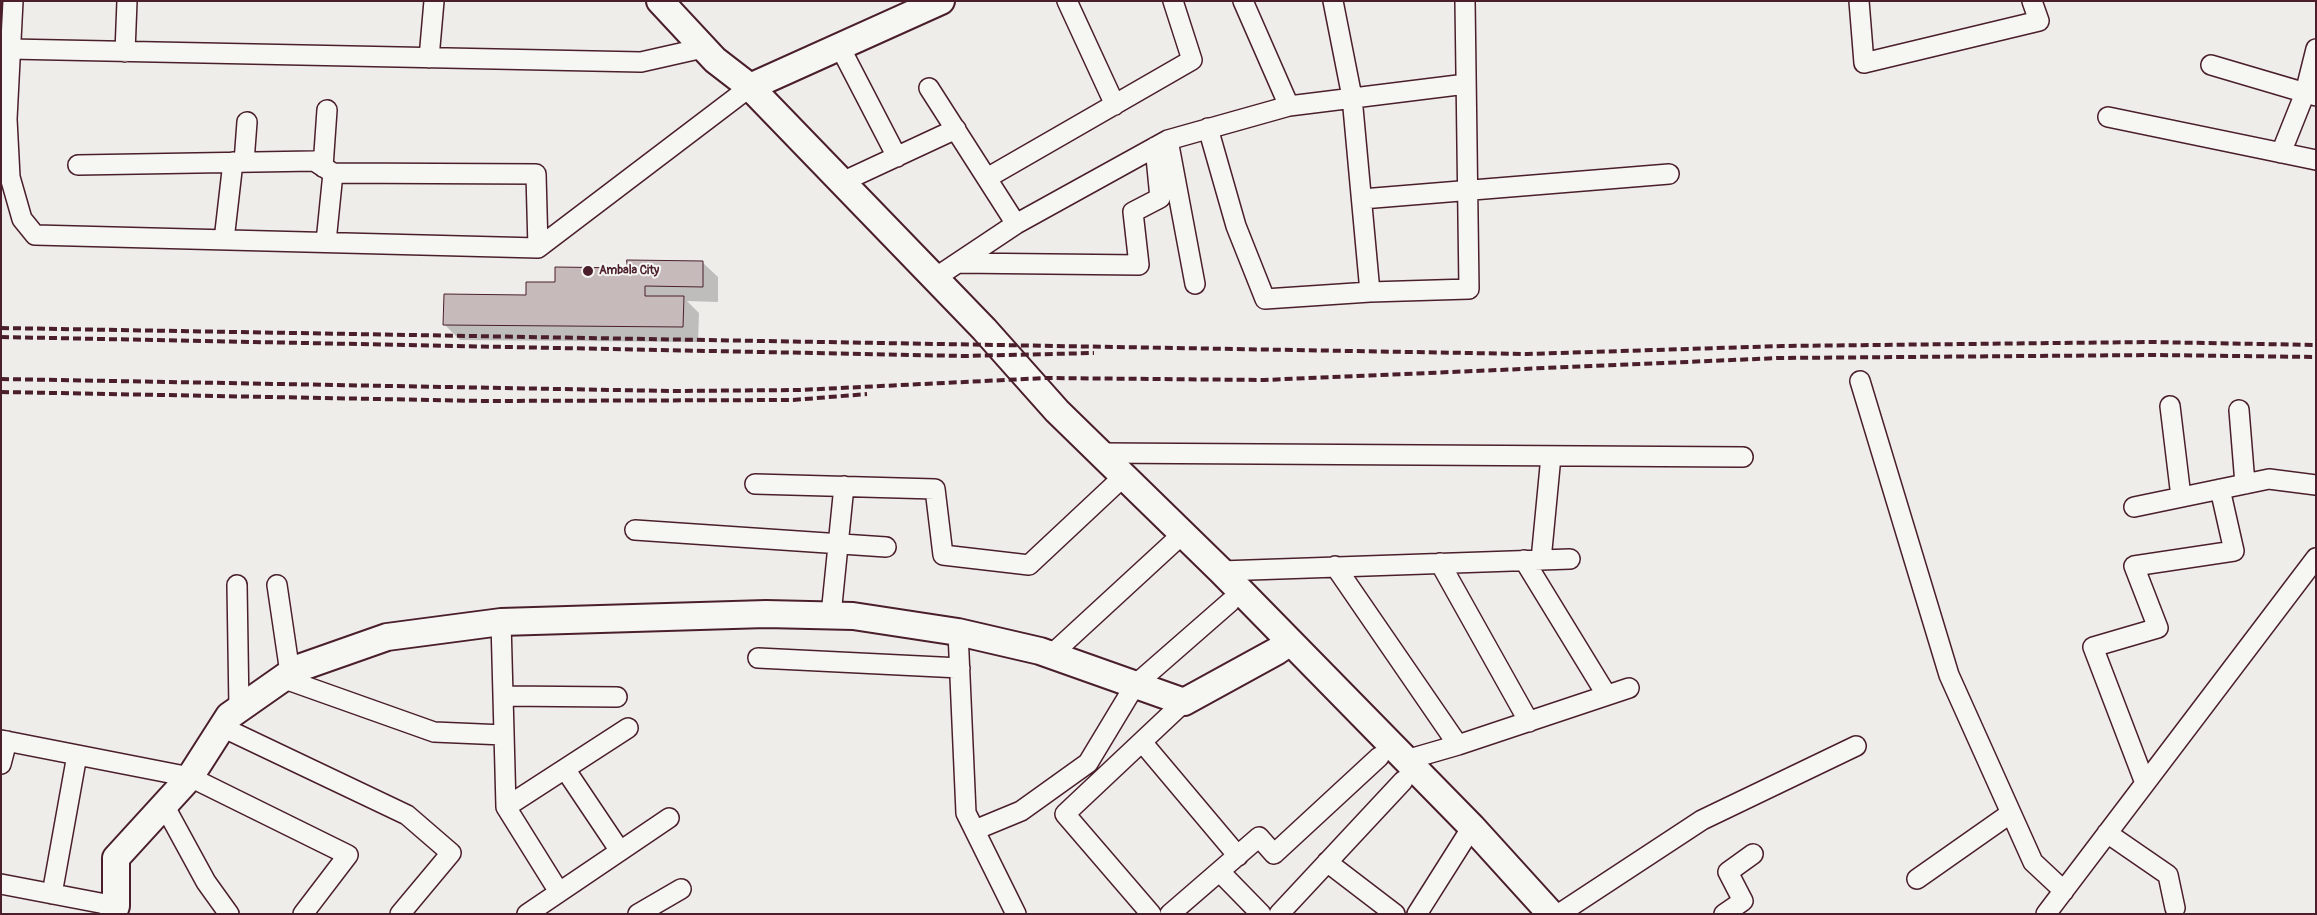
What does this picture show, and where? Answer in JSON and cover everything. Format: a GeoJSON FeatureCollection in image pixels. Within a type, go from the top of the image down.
{"type":"FeatureCollection","features":[{"type":"Feature","properties":{"kind":"main road"},"geometry":{"type":"LineString","coordinates":[[660,1],[715,60],[750,87],[935,278],[984,329],[1057,412],[1221,571],[1380,757],[1404,770]]}},
{"type":"Feature","properties":{"kind":"main road"},"geometry":{"type":"LineString","coordinates":[[685,1],[727,50],[750,87]]}},
{"type":"Feature","properties":{"kind":"main road"},"geometry":{"type":"LineString","coordinates":[[750,87],[941,1]]}},
{"type":"Feature","properties":{"kind":"main road"},"geometry":{"type":"LineString","coordinates":[[1127,481],[1208,579],[1230,602],[1284,646],[1467,834],[1551,914]]}},
{"type":"Feature","properties":{"kind":"main road"},"geometry":{"type":"LineString","coordinates":[[114,910],[116,858],[190,777],[231,718],[296,669],[387,637],[501,622],[766,614],[853,616],[958,632],[1051,655],[1184,702],[1284,646]]}},
{"type":"Feature","properties":{"kind":"main road"},"geometry":{"type":"LineString","coordinates":[[1467,834],[1528,914]]}},
{"type":"Feature","properties":{"kind":"street"},"geometry":{"type":"LineString","coordinates":[[13,1],[6,24],[10,49],[4,119],[10,177],[22,219],[35,235],[538,248],[750,87]]}},
{"type":"Feature","properties":{"kind":"street"},"geometry":{"type":"LineString","coordinates":[[125,52],[127,1]]}},
{"type":"Feature","properties":{"kind":"street"},"geometry":{"type":"LineString","coordinates":[[429,58],[434,1]]}},
{"type":"Feature","properties":{"kind":"street"},"geometry":{"type":"LineString","coordinates":[[1067,1],[1115,105]]}},
{"type":"Feature","properties":{"kind":"street"},"geometry":{"type":"LineString","coordinates":[[987,178],[1192,60],[1173,1]]}},
{"type":"Feature","properties":{"kind":"street"},"geometry":{"type":"LineString","coordinates":[[1243,1],[1289,106]]}},
{"type":"Feature","properties":{"kind":"street"},"geometry":{"type":"LineString","coordinates":[[1333,1],[1352,97],[1370,292]]}},
{"type":"Feature","properties":{"kind":"street"},"geometry":{"type":"LineString","coordinates":[[1208,128],[1236,226],[1265,299],[1370,292],[1469,289],[1465,1]]}},
{"type":"Feature","properties":{"kind":"street"},"geometry":{"type":"LineString","coordinates":[[1859,1],[1864,63],[2039,21],[2032,1]]}},
{"type":"Feature","properties":{"kind":"street"},"geometry":{"type":"LineString","coordinates":[[840,47],[897,157]]}},
{"type":"Feature","properties":{"kind":"street"},"geometry":{"type":"LineString","coordinates":[[10,49],[641,62],[703,48]]}},
{"type":"Feature","properties":{"kind":"street"},"geometry":{"type":"LineString","coordinates":[[2281,152],[2310,94],[2316,49]]}},
{"type":"Feature","properties":{"kind":"street"},"geometry":{"type":"LineString","coordinates":[[2211,66],[2310,94]]}},
{"type":"Feature","properties":{"kind":"street"},"geometry":{"type":"LineString","coordinates":[[935,278],[1016,224],[1161,143],[1289,106],[1466,84]]}},
{"type":"Feature","properties":{"kind":"street"},"geometry":{"type":"LineString","coordinates":[[929,88],[1016,224]]}},
{"type":"Feature","properties":{"kind":"street"},"geometry":{"type":"LineString","coordinates":[[326,242],[328,110]]}},
{"type":"Feature","properties":{"kind":"street"},"geometry":{"type":"LineString","coordinates":[[2108,117],[2316,160]]}},
{"type":"Feature","properties":{"kind":"street"},"geometry":{"type":"LineString","coordinates":[[224,240],[247,122]]}},
{"type":"Feature","properties":{"kind":"street"},"geometry":{"type":"LineString","coordinates":[[842,182],[956,129]]}},
{"type":"Feature","properties":{"kind":"street"},"geometry":{"type":"LineString","coordinates":[[958,263],[1139,265],[1133,212],[1160,198],[1161,143]]}},
{"type":"Feature","properties":{"kind":"street"},"geometry":{"type":"LineString","coordinates":[[1161,143],[1195,284]]}},
{"type":"Feature","properties":{"kind":"street"},"geometry":{"type":"LineString","coordinates":[[78,165],[314,161],[328,170],[536,174],[538,248]]}},
{"type":"Feature","properties":{"kind":"street"},"geometry":{"type":"LineString","coordinates":[[1362,199],[1669,174]]}},
{"type":"Feature","properties":{"kind":"street"},"geometry":{"type":"LineString","coordinates":[[1860,381],[1949,675],[2033,862],[2064,891]]}},
{"type":"Feature","properties":{"kind":"street"},"geometry":{"type":"LineString","coordinates":[[2170,406],[2181,497]]}},
{"type":"Feature","properties":{"kind":"street"},"geometry":{"type":"LineString","coordinates":[[2239,410],[2245,484]]}},
{"type":"Feature","properties":{"kind":"street"},"geometry":{"type":"LineString","coordinates":[[1099,453],[1743,457]]}},
{"type":"Feature","properties":{"kind":"street"},"geometry":{"type":"LineString","coordinates":[[1551,456],[1533,560],[1606,694]]}},
{"type":"Feature","properties":{"kind":"street"},"geometry":{"type":"LineString","coordinates":[[2134,507],[2269,479],[2316,485]]}},
{"type":"Feature","properties":{"kind":"street"},"geometry":{"type":"LineString","coordinates":[[754,484],[934,489],[943,555],[1029,565],[1127,481]]}},
{"type":"Feature","properties":{"kind":"street"},"geometry":{"type":"LineString","coordinates":[[831,615],[844,486]]}},
{"type":"Feature","properties":{"kind":"street"},"geometry":{"type":"LineString","coordinates":[[2145,783],[2093,647],[2158,628],[2134,566],[2234,551],[2220,489]]}},
{"type":"Feature","properties":{"kind":"street"},"geometry":{"type":"LineString","coordinates":[[635,530],[886,547]]}},
{"type":"Feature","properties":{"kind":"street"},"geometry":{"type":"LineString","coordinates":[[1051,655],[1176,540]]}},
{"type":"Feature","properties":{"kind":"street"},"geometry":{"type":"LineString","coordinates":[[2046,914],[2316,558]]}},
{"type":"Feature","properties":{"kind":"street"},"geometry":{"type":"LineString","coordinates":[[1221,571],[1570,559]]}},
{"type":"Feature","properties":{"kind":"street"},"geometry":{"type":"LineString","coordinates":[[1440,563],[1529,722]]}},
{"type":"Feature","properties":{"kind":"street"},"geometry":{"type":"LineString","coordinates":[[1335,566],[1458,745]]}},
{"type":"Feature","properties":{"kind":"street"},"geometry":{"type":"LineString","coordinates":[[237,585],[231,718],[407,815],[451,853],[400,914]]}},
{"type":"Feature","properties":{"kind":"street"},"geometry":{"type":"LineString","coordinates":[[277,585],[286,676],[434,732],[504,735]]}},
{"type":"Feature","properties":{"kind":"street"},"geometry":{"type":"LineString","coordinates":[[975,830],[1021,812],[1088,763],[1136,685],[1230,602]]}},
{"type":"Feature","properties":{"kind":"street"},"geometry":{"type":"LineString","coordinates":[[501,622],[506,807],[559,892]]}},
{"type":"Feature","properties":{"kind":"street"},"geometry":{"type":"LineString","coordinates":[[958,632],[966,812],[1016,914]]}},
{"type":"Feature","properties":{"kind":"street"},"geometry":{"type":"LineString","coordinates":[[758,658],[960,668]]}},
{"type":"Feature","properties":{"kind":"street"},"geometry":{"type":"LineString","coordinates":[[1279,914],[1327,862],[1404,770],[1458,745],[1606,694],[1629,688]]}},
{"type":"Feature","properties":{"kind":"street"},"geometry":{"type":"LineString","coordinates":[[503,696],[617,697]]}},
{"type":"Feature","properties":{"kind":"street"},"geometry":{"type":"LineString","coordinates":[[1151,914],[1065,814],[1184,702]]}},
{"type":"Feature","properties":{"kind":"street"},"geometry":{"type":"LineString","coordinates":[[506,807],[628,728]]}},
{"type":"Feature","properties":{"kind":"street"},"geometry":{"type":"LineString","coordinates":[[1,764],[4,741],[190,777],[348,855],[303,914]]}},
{"type":"Feature","properties":{"kind":"street"},"geometry":{"type":"LineString","coordinates":[[1142,742],[1238,856]]}},
{"type":"Feature","properties":{"kind":"street"},"geometry":{"type":"LineString","coordinates":[[1560,914],[1702,820],[1856,746]]}},
{"type":"Feature","properties":{"kind":"street"},"geometry":{"type":"LineString","coordinates":[[52,894],[76,755]]}},
{"type":"Feature","properties":{"kind":"street"},"geometry":{"type":"LineString","coordinates":[[1170,914],[1259,837],[1274,854],[1380,757]]}},
{"type":"Feature","properties":{"kind":"street"},"geometry":{"type":"LineString","coordinates":[[565,769],[620,851]]}},
{"type":"Feature","properties":{"kind":"street"},"geometry":{"type":"LineString","coordinates":[[164,805],[206,882],[229,914]]}},
{"type":"Feature","properties":{"kind":"street"},"geometry":{"type":"LineString","coordinates":[[1916,878],[2011,813]]}},
{"type":"Feature","properties":{"kind":"street"},"geometry":{"type":"LineString","coordinates":[[527,914],[669,818]]}},
{"type":"Feature","properties":{"kind":"street"},"geometry":{"type":"LineString","coordinates":[[2108,833],[2168,875],[2175,908]]}},
{"type":"Feature","properties":{"kind":"street"},"geometry":{"type":"LineString","coordinates":[[1417,914],[1467,834]]}},
{"type":"Feature","properties":{"kind":"street"},"geometry":{"type":"LineString","coordinates":[[1724,914],[1743,901],[1728,872],[1753,854]]}},
{"type":"Feature","properties":{"kind":"street"},"geometry":{"type":"LineString","coordinates":[[1327,862],[1396,914]]}},
{"type":"Feature","properties":{"kind":"street"},"geometry":{"type":"LineString","coordinates":[[1220,872],[1261,914]]}},
{"type":"Feature","properties":{"kind":"street"},"geometry":{"type":"LineString","coordinates":[[1,884],[52,894],[114,910]]}},
{"type":"Feature","properties":{"kind":"street"},"geometry":{"type":"LineString","coordinates":[[638,914],[681,889]]}},
{"type":"Feature","properties":{"kind":"building"},"geometry":{"type":"Polygon","coordinates":[[[627,260],[703,261],[703,287],[645,286],[645,296],[684,296],[683,327],[443,325],[444,294],[526,295],[526,282],[555,282],[555,267],[627,268],[627,260]]]}},
{"type":"Feature","properties":{"kind":"railway"},"geometry":{"type":"LineString","coordinates":[[1,328],[1527,354],[1782,346],[2150,342],[2316,345]]}},
{"type":"Feature","properties":{"kind":"railway"},"geometry":{"type":"LineString","coordinates":[[1,337],[964,356],[1094,353]]}},
{"type":"Feature","properties":{"kind":"railway"},"geometry":{"type":"LineString","coordinates":[[1,379],[670,391],[800,390],[1046,378],[1264,380],[1779,358],[2155,355],[2316,357]]}},
{"type":"Feature","properties":{"kind":"railway"},"geometry":{"type":"LineString","coordinates":[[1,392],[485,401],[793,400],[867,394]]}},
{"type":"Feature","properties":{"kind":"place","name":"Ambala City"},"geometry":{"type":"Point","coordinates":[588,271]}}]}
